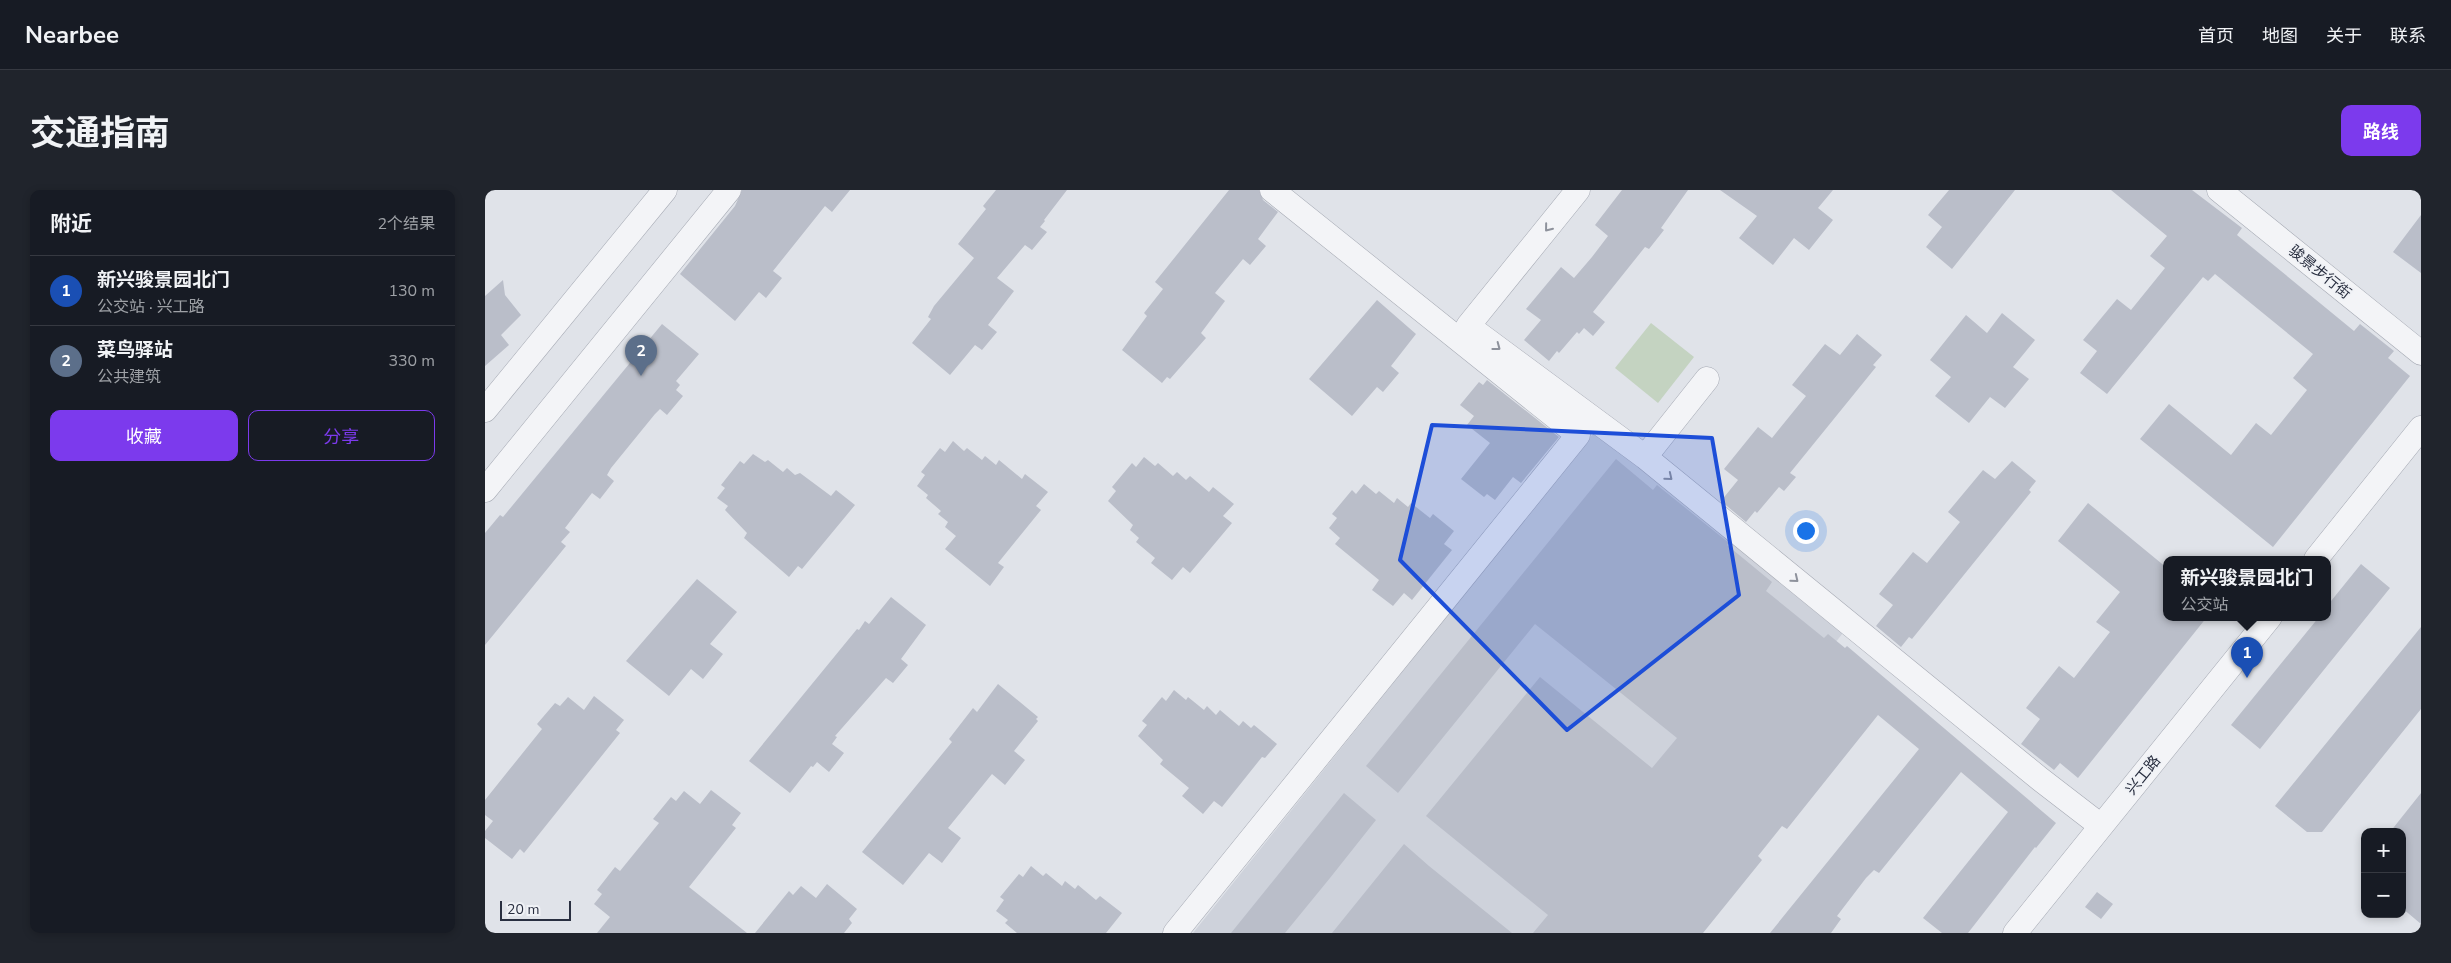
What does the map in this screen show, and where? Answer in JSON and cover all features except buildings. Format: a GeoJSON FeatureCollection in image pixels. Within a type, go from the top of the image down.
{"type":"FeatureCollection","features":[{"type":"Feature","properties":{"kind":"street"},"geometry":{"type":"LineString","coordinates":[[485,410],[665,190]]}},
{"type":"Feature","properties":{"kind":"street"},"geometry":{"type":"LineString","coordinates":[[485,490],[729,190]]}},
{"type":"Feature","properties":{"kind":"street"},"geometry":{"type":"LineString","coordinates":[[1175,933],[1578,435],[1272,190]]}},
{"type":"Feature","properties":{"kind":"street"},"geometry":{"type":"LineString","coordinates":[[1578,190],[1468,326],[1645,457],[2101,826]]}},
{"type":"Feature","properties":{"kind":"street","name":"骏景步行街"},"geometry":{"type":"LineString","coordinates":[[2219,190],[2421,353]]}},
{"type":"Feature","properties":{"kind":"street"},"geometry":{"type":"LineString","coordinates":[[1645,457],[1707,379]]}},
{"type":"Feature","properties":{"kind":"street"},"geometry":{"type":"LineString","coordinates":[[2318,556],[2421,428]]}},
{"type":"Feature","properties":{"kind":"street","name":"兴工路"},"geometry":{"type":"LineString","coordinates":[[2015,933],[2267,621]]}},
{"type":"Feature","properties":{"kind":"highlighted area"},"geometry":{"type":"Polygon","coordinates":[[[1432,425],[1712,438],[1739,595],[1567,730],[1400,560],[1432,425]]]}},
{"type":"Feature","properties":{"kind":"shaded area"},"geometry":{"type":"Polygon","coordinates":[[[1597,429],[1846,629],[1609,933],[1193,933],[1597,429]]]}},
{"type":"Feature","properties":{"kind":"green space"},"geometry":{"type":"Polygon","coordinates":[[[1651,323],[1694,357],[1658,403],[1615,368],[1651,323]]]}},
{"type":"Feature","properties":{"kind":"place","name":"菜鸟驿站"},"geometry":{"type":"Point","coordinates":[641,376]}},
{"type":"Feature","properties":{"kind":"place","name":"新兴骏景园北门"},"geometry":{"type":"Point","coordinates":[2247,678]}}]}
